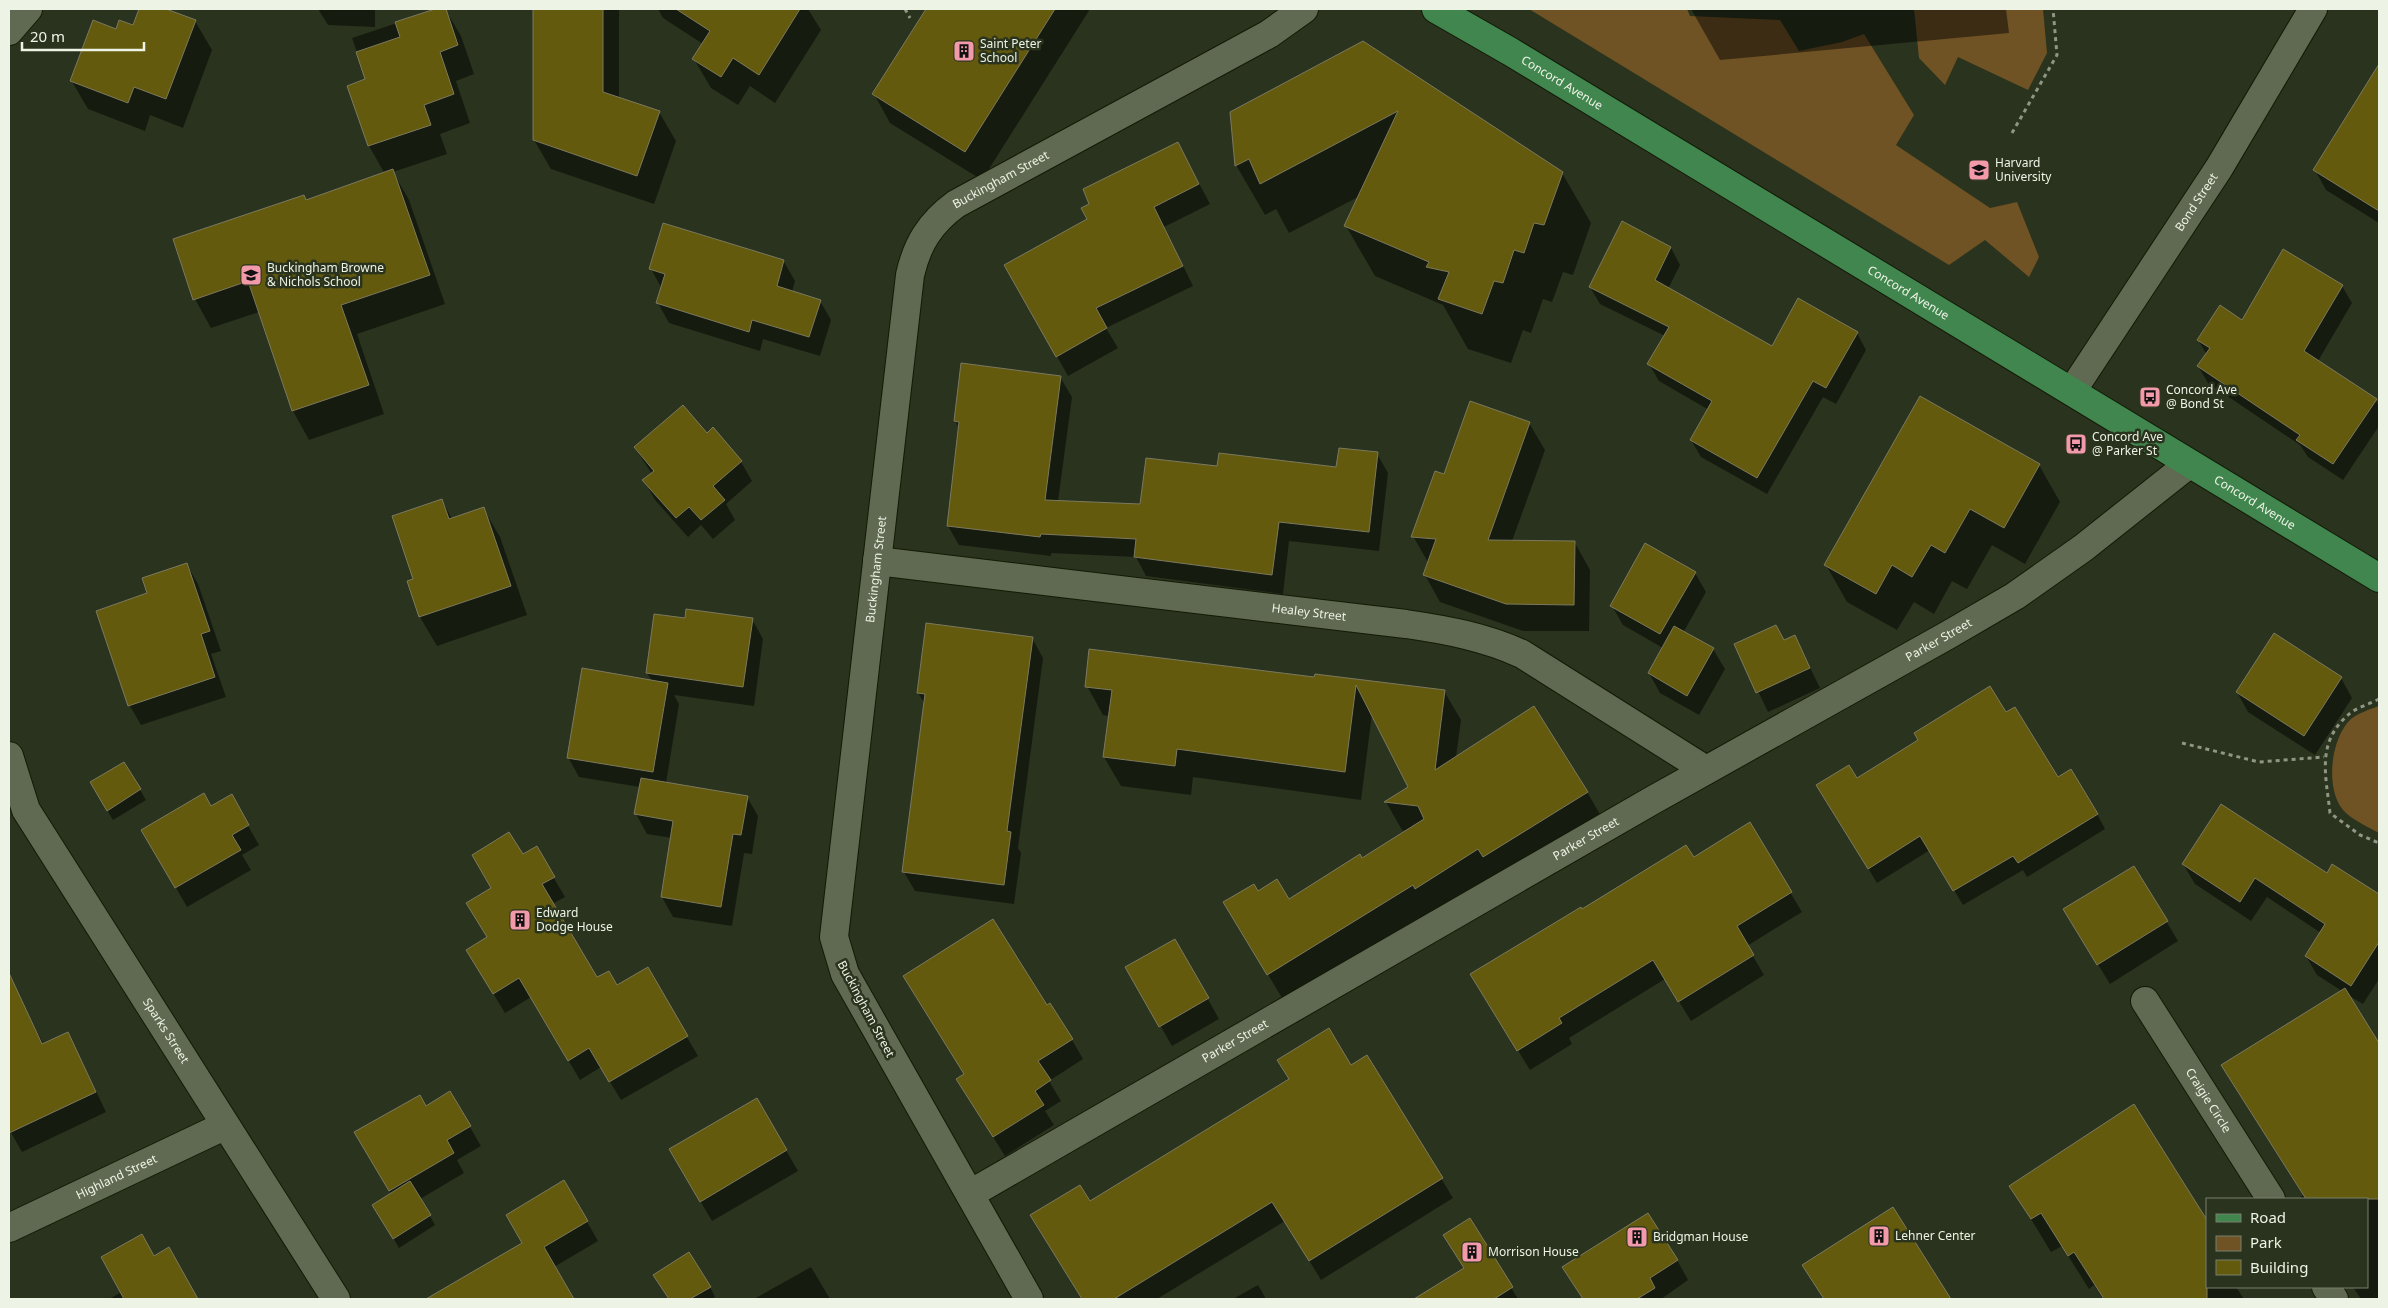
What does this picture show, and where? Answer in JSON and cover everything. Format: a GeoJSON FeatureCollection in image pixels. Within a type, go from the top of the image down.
{"type":"FeatureCollection","features":[{"type":"Feature","properties":{"kind":"main road","name":"Concord Avenue"},"geometry":{"type":"LineString","coordinates":[[1436,9],[1512,52],[2379,578]]}},
{"type":"Feature","properties":{"kind":"street"},"geometry":{"type":"LineString","coordinates":[[9,31],[28,9]]}},
{"type":"Feature","properties":{"kind":"street","name":"Buckingham Street"},"geometry":{"type":"LineString","coordinates":[[1029,1299],[845,974],[834,937],[910,275],[914,256],[938,217],[956,204],[1269,34],[1304,9]]}},
{"type":"Feature","properties":{"kind":"street","name":"Bond Street"},"geometry":{"type":"LineString","coordinates":[[2072,391],[2219,168],[2313,9]]}},
{"type":"Feature","properties":{"kind":"street","name":"Parker Street"},"geometry":{"type":"LineString","coordinates":[[970,1194],[1706,770],[1948,636],[2015,596],[2083,548],[2189,464]]}},
{"type":"Feature","properties":{"kind":"street","name":"Healey Street"},"geometry":{"type":"LineString","coordinates":[[877,561],[1396,622],[1466,634],[1495,642],[1522,654],[1706,770]]}},
{"type":"Feature","properties":{"kind":"street","name":"Sparks Street"},"geometry":{"type":"LineString","coordinates":[[9,756],[26,810],[224,1126],[336,1299]]}},
{"type":"Feature","properties":{"kind":"street","name":"Craigie Circle"},"geometry":{"type":"LineString","coordinates":[[2145,1001],[2270,1198]]}},
{"type":"Feature","properties":{"kind":"street","name":"Highland Street"},"geometry":{"type":"LineString","coordinates":[[9,1228],[224,1126]]}},
{"type":"Feature","properties":{"kind":"street"},"geometry":{"type":"LineString","coordinates":[[2327,1288],[2334,1299]]}},
{"type":"Feature","properties":{"kind":"path"},"geometry":{"type":"LineString","coordinates":[[905,9],[910,18]]}},
{"type":"Feature","properties":{"kind":"path"},"geometry":{"type":"LineString","coordinates":[[2012,133],[2057,55],[2052,9]]}},
{"type":"Feature","properties":{"kind":"path"},"geometry":{"type":"LineString","coordinates":[[2379,699],[2348,714],[2333,732],[2324,757],[2330,813],[2360,835],[2379,843]]}},
{"type":"Feature","properties":{"kind":"path"},"geometry":{"type":"LineString","coordinates":[[2182,743],[2259,762],[2324,757]]}},
{"type":"Feature","properties":{"kind":"green space"},"geometry":{"type":"Polygon","coordinates":[[[1529,9],[1687,9],[1690,16],[1780,20],[1799,51],[1842,42],[1864,34],[1914,115],[1896,145],[1990,208],[2017,202],[2039,257],[2029,277],[1985,240],[1949,265],[1529,9]]]}},
{"type":"Feature","properties":{"kind":"green space"},"geometry":{"type":"Polygon","coordinates":[[[1914,9],[2043,9],[2047,53],[2028,90],[1958,57],[1945,85],[1919,58],[1914,9]]]}},
{"type":"Feature","properties":{"kind":"green space"},"geometry":{"type":"Polygon","coordinates":[[[2379,706],[2379,833],[2350,816],[2339,804],[2332,779],[2332,766],[2338,739],[2351,719],[2379,706]]]}},
{"type":"Feature","properties":{"kind":"building"},"geometry":{"type":"Polygon","coordinates":[[[139,9],[166,9],[196,20],[166,99],[134,87],[128,103],[70,81],[93,20],[116,29],[119,20],[133,25],[139,9]]]}},
{"type":"Feature","properties":{"kind":"building"},"geometry":{"type":"Polygon","coordinates":[[[435,9],[446,9],[458,45],[440,52],[454,94],[424,105],[431,125],[368,146],[347,86],[365,79],[356,52],[400,37],[395,22],[435,9]]]}},
{"type":"Feature","properties":{"kind":"building"},"geometry":{"type":"Polygon","coordinates":[[[533,9],[603,9],[603,92],[660,111],[637,176],[533,140],[533,9]]]}},
{"type":"Feature","properties":{"kind":"building"},"geometry":{"type":"Polygon","coordinates":[[[676,9],[800,9],[759,75],[733,58],[721,77],[692,59],[710,31],[676,9]]]}},
{"type":"Feature","properties":{"kind":"building","name":"Saint Peter School"},"geometry":{"type":"Polygon","coordinates":[[[926,9],[1055,9],[965,152],[872,94],[926,9]]]}},
{"type":"Feature","properties":{"kind":"building"},"geometry":{"type":"Polygon","coordinates":[[[1363,41],[1563,172],[1544,225],[1534,223],[1524,253],[1514,250],[1503,283],[1494,281],[1482,314],[1438,299],[1449,272],[1426,267],[1429,262],[1344,226],[1398,111],[1260,184],[1249,159],[1235,166],[1230,112],[1363,41]]]}},
{"type":"Feature","properties":{"kind":"building"},"geometry":{"type":"Polygon","coordinates":[[[2379,64],[2379,211],[2313,170],[2379,64]]]}},
{"type":"Feature","properties":{"kind":"building"},"geometry":{"type":"Polygon","coordinates":[[[1178,142],[1199,184],[1154,207],[1183,266],[1096,308],[1107,328],[1056,357],[1004,265],[1087,219],[1081,208],[1089,204],[1083,189],[1178,142]]]}},
{"type":"Feature","properties":{"kind":"building"},"geometry":{"type":"Polygon","coordinates":[[[393,169],[430,275],[341,305],[369,385],[292,411],[248,281],[193,300],[173,239],[304,195],[306,200],[393,169]]]}},
{"type":"Feature","properties":{"kind":"building"},"geometry":{"type":"Polygon","coordinates":[[[1622,221],[1671,247],[1655,280],[1772,346],[1798,298],[1858,332],[1826,388],[1813,381],[1757,478],[1690,440],[1712,401],[1647,364],[1669,327],[1589,287],[1622,221]]]}},
{"type":"Feature","properties":{"kind":"building"},"geometry":{"type":"Polygon","coordinates":[[[663,223],[784,260],[777,286],[821,300],[809,337],[752,320],[749,332],[656,303],[665,274],[649,269],[663,223]]]}},
{"type":"Feature","properties":{"kind":"building"},"geometry":{"type":"Polygon","coordinates":[[[2283,249],[2343,285],[2304,351],[2377,399],[2333,464],[2296,440],[2300,435],[2197,366],[2210,348],[2197,340],[2220,305],[2242,320],[2283,249]]]}},
{"type":"Feature","properties":{"kind":"building"},"geometry":{"type":"Polygon","coordinates":[[[961,363],[1061,376],[1045,500],[1140,504],[1146,458],[1217,466],[1219,453],[1336,467],[1339,448],[1378,452],[1369,532],[1279,522],[1272,575],[1134,557],[1136,539],[1041,534],[1040,537],[947,526],[959,422],[954,421],[961,363]]]}},
{"type":"Feature","properties":{"kind":"building"},"geometry":{"type":"Polygon","coordinates":[[[1920,396],[2040,464],[2004,528],[1970,509],[1945,553],[1931,545],[1912,577],[1892,565],[1876,594],[1824,565],[1920,396]]]}},
{"type":"Feature","properties":{"kind":"building"},"geometry":{"type":"Polygon","coordinates":[[[1470,401],[1530,422],[1488,540],[1575,541],[1574,605],[1506,604],[1423,575],[1436,539],[1411,537],[1435,471],[1444,474],[1470,401]]]}},
{"type":"Feature","properties":{"kind":"building"},"geometry":{"type":"Polygon","coordinates":[[[683,405],[707,433],[713,427],[742,461],[713,486],[725,500],[701,520],[689,507],[676,518],[642,480],[654,471],[634,447],[683,405]]]}},
{"type":"Feature","properties":{"kind":"building"},"geometry":{"type":"Polygon","coordinates":[[[442,499],[449,519],[484,507],[511,586],[419,617],[407,581],[413,579],[392,516],[442,499]]]}},
{"type":"Feature","properties":{"kind":"building"},"geometry":{"type":"Polygon","coordinates":[[[1645,543],[1696,572],[1660,634],[1610,606],[1645,543]]]}},
{"type":"Feature","properties":{"kind":"building"},"geometry":{"type":"Polygon","coordinates":[[[187,563],[210,631],[201,634],[215,677],[128,706],[96,611],[147,593],[142,578],[187,563]]]}},
{"type":"Feature","properties":{"kind":"building"},"geometry":{"type":"Polygon","coordinates":[[[686,609],[753,618],[743,687],[646,673],[654,614],[685,618],[686,609]]]}},
{"type":"Feature","properties":{"kind":"building"},"geometry":{"type":"Polygon","coordinates":[[[926,623],[1033,637],[1007,831],[1011,832],[1004,885],[902,872],[925,694],[917,693],[926,623]]]}},
{"type":"Feature","properties":{"kind":"building"},"geometry":{"type":"Polygon","coordinates":[[[1776,625],[1784,640],[1795,635],[1810,668],[1756,693],[1734,644],[1776,625]]]}},
{"type":"Feature","properties":{"kind":"building"},"geometry":{"type":"Polygon","coordinates":[[[1674,626],[1714,648],[1687,696],[1648,673],[1674,626]]]}},
{"type":"Feature","properties":{"kind":"building"},"geometry":{"type":"Polygon","coordinates":[[[2274,633],[2342,677],[2304,736],[2236,692],[2274,633]]]}},
{"type":"Feature","properties":{"kind":"building"},"geometry":{"type":"Polygon","coordinates":[[[1089,649],[1314,677],[1315,674],[1445,690],[1435,770],[1534,706],[1588,792],[1483,857],[1478,849],[1415,889],[1413,885],[1267,975],[1223,902],[1254,884],[1258,891],[1277,879],[1289,899],[1360,854],[1362,858],[1424,819],[1418,806],[1384,802],[1408,787],[1356,685],[1345,772],[1177,749],[1175,766],[1103,757],[1112,690],[1085,687],[1089,649]]]}},
{"type":"Feature","properties":{"kind":"building"},"geometry":{"type":"Polygon","coordinates":[[[582,668],[668,683],[653,772],[567,758],[582,668]]]}},
{"type":"Feature","properties":{"kind":"building"},"geometry":{"type":"Polygon","coordinates":[[[1990,686],[2006,712],[2015,707],[2058,777],[2071,769],[2098,814],[2018,863],[2013,856],[1953,891],[1920,836],[1868,869],[1816,785],[1849,765],[1857,778],[1918,740],[1914,733],[1990,686]]]}},
{"type":"Feature","properties":{"kind":"building"},"geometry":{"type":"Polygon","coordinates":[[[124,762],[141,789],[107,811],[90,782],[124,762]]]}},
{"type":"Feature","properties":{"kind":"building"},"geometry":{"type":"Polygon","coordinates":[[[641,778],[748,796],[741,835],[733,834],[721,907],[661,897],[673,821],[634,814],[641,778]]]}},
{"type":"Feature","properties":{"kind":"building"},"geometry":{"type":"Polygon","coordinates":[[[204,793],[211,806],[232,794],[249,825],[232,835],[241,850],[175,888],[141,830],[204,793]]]}},
{"type":"Feature","properties":{"kind":"building"},"geometry":{"type":"Polygon","coordinates":[[[2221,804],[2327,873],[2332,864],[2379,894],[2379,942],[2351,986],[2305,956],[2325,924],[2255,878],[2240,902],[2182,864],[2221,804]]]}},
{"type":"Feature","properties":{"kind":"building"},"geometry":{"type":"Polygon","coordinates":[[[1750,822],[1792,892],[1737,926],[1754,955],[1678,1002],[1653,960],[1559,1018],[1562,1023],[1517,1051],[1470,974],[1581,907],[1582,909],[1686,845],[1694,857],[1750,822]]]}},
{"type":"Feature","properties":{"kind":"building"},"geometry":{"type":"Polygon","coordinates":[[[509,832],[523,854],[537,846],[555,877],[542,884],[597,977],[609,971],[617,985],[648,967],[688,1036],[609,1082],[589,1048],[568,1061],[519,978],[493,994],[466,950],[487,937],[466,903],[491,888],[472,855],[509,832]]]}},
{"type":"Feature","properties":{"kind":"building"},"geometry":{"type":"Polygon","coordinates":[[[2134,866],[2168,921],[2097,965],[2063,909],[2134,866]]]}},
{"type":"Feature","properties":{"kind":"building"},"geometry":{"type":"Polygon","coordinates":[[[993,919],[1047,1005],[1050,1003],[1073,1039],[1038,1061],[1051,1080],[1035,1091],[1044,1105],[993,1137],[956,1079],[964,1074],[903,976],[993,919]]]}},
{"type":"Feature","properties":{"kind":"building"},"geometry":{"type":"Polygon","coordinates":[[[1175,939],[1209,998],[1159,1027],[1125,967],[1175,939]]]}},
{"type":"Feature","properties":{"kind":"building"},"geometry":{"type":"Polygon","coordinates":[[[9,973],[42,1044],[68,1032],[96,1092],[9,1133],[9,973]]]}},
{"type":"Feature","properties":{"kind":"building"},"geometry":{"type":"Polygon","coordinates":[[[2345,988],[2379,1043],[2379,1199],[2305,1198],[2221,1065],[2345,988]]]}},
{"type":"Feature","properties":{"kind":"building"},"geometry":{"type":"Polygon","coordinates":[[[1329,1028],[1351,1065],[1367,1055],[1443,1178],[1309,1261],[1272,1202],[1114,1299],[1082,1299],[1030,1215],[1080,1185],[1090,1201],[1289,1079],[1277,1060],[1329,1028]]]}},
{"type":"Feature","properties":{"kind":"building"},"geometry":{"type":"Polygon","coordinates":[[[450,1091],[471,1126],[447,1140],[454,1153],[389,1191],[354,1132],[420,1095],[426,1106],[450,1091]]]}},
{"type":"Feature","properties":{"kind":"building"},"geometry":{"type":"Polygon","coordinates":[[[757,1098],[787,1150],[700,1202],[669,1149],[757,1098]]]}},
{"type":"Feature","properties":{"kind":"building"},"geometry":{"type":"Polygon","coordinates":[[[2134,1104],[2206,1218],[2207,1299],[2104,1299],[2074,1252],[2068,1256],[2041,1213],[2031,1219],[2009,1186],[2134,1104]]]}},
{"type":"Feature","properties":{"kind":"building"},"geometry":{"type":"Polygon","coordinates":[[[564,1180],[588,1221],[544,1247],[574,1299],[426,1299],[522,1243],[506,1215],[564,1180]]]}},
{"type":"Feature","properties":{"kind":"building"},"geometry":{"type":"Polygon","coordinates":[[[410,1181],[431,1215],[393,1239],[372,1205],[410,1181]]]}},
{"type":"Feature","properties":{"kind":"building","name":"Lehner Center"},"geometry":{"type":"Polygon","coordinates":[[[1893,1207],[1951,1299],[1824,1299],[1802,1265],[1893,1207]]]}},
{"type":"Feature","properties":{"kind":"building","name":"Bridgman House"},"geometry":{"type":"Polygon","coordinates":[[[1648,1213],[1678,1260],[1650,1278],[1655,1288],[1637,1299],[1583,1299],[1562,1267],[1648,1213]]]}},
{"type":"Feature","properties":{"kind":"building","name":"Morrison House"},"geometry":{"type":"Polygon","coordinates":[[[1470,1218],[1513,1287],[1494,1299],[1414,1299],[1464,1268],[1443,1235],[1470,1218]]]}},
{"type":"Feature","properties":{"kind":"building"},"geometry":{"type":"Polygon","coordinates":[[[142,1234],[154,1256],[169,1247],[198,1299],[124,1299],[101,1257],[142,1234]]]}},
{"type":"Feature","properties":{"kind":"building"},"geometry":{"type":"Polygon","coordinates":[[[689,1252],[711,1287],[690,1299],[669,1299],[653,1275],[689,1252]]]}},
{"type":"Feature","properties":{"kind":"place","name":"Saint Peter School"},"geometry":{"type":"Point","coordinates":[964,51]}},
{"type":"Feature","properties":{"kind":"place","name":"Harvard University"},"geometry":{"type":"Point","coordinates":[1979,170]}},
{"type":"Feature","properties":{"kind":"place","name":"Buckingham Browne & Nichols School"},"geometry":{"type":"Point","coordinates":[251,275]}},
{"type":"Feature","properties":{"kind":"place","name":"Concord Ave @ Bond St"},"geometry":{"type":"Point","coordinates":[2150,397]}},
{"type":"Feature","properties":{"kind":"place","name":"Concord Ave @ Parker St"},"geometry":{"type":"Point","coordinates":[2076,444]}},
{"type":"Feature","properties":{"kind":"place","name":"Edward Dodge House"},"geometry":{"type":"Point","coordinates":[520,920]}},
{"type":"Feature","properties":{"kind":"place","name":"Lehner Center"},"geometry":{"type":"Point","coordinates":[1879,1236]}},
{"type":"Feature","properties":{"kind":"place","name":"Bridgman House"},"geometry":{"type":"Point","coordinates":[1637,1237]}},
{"type":"Feature","properties":{"kind":"place","name":"Morrison House"},"geometry":{"type":"Point","coordinates":[1472,1252]}}]}
